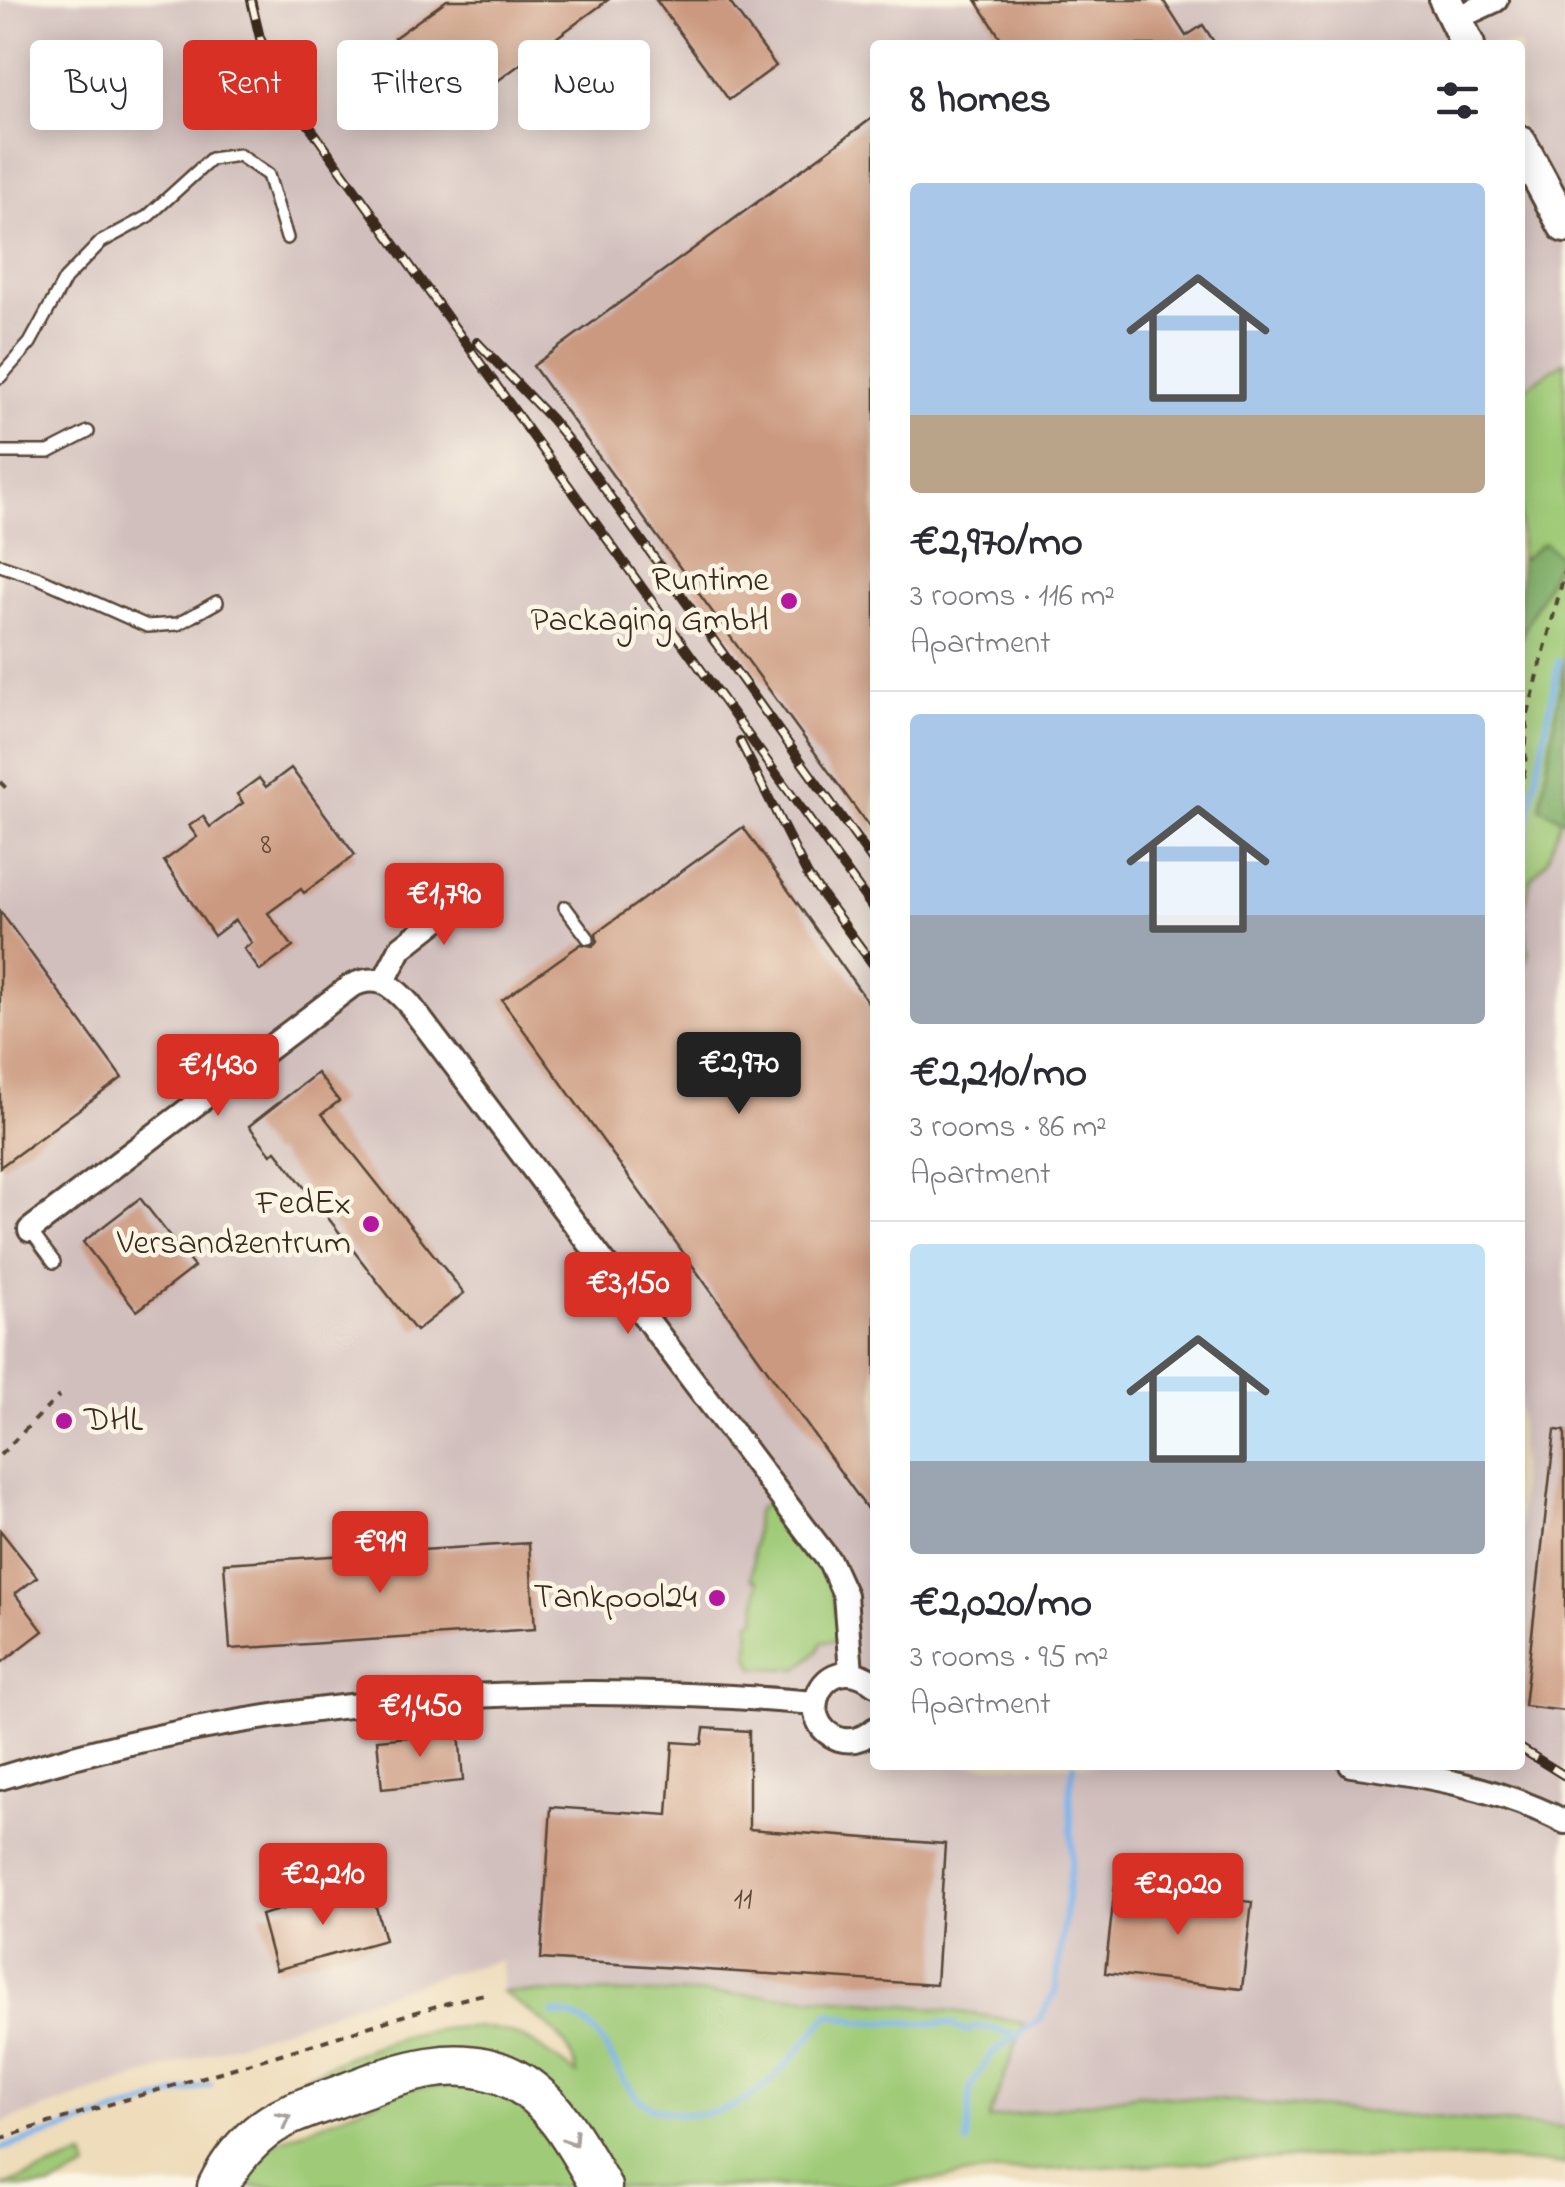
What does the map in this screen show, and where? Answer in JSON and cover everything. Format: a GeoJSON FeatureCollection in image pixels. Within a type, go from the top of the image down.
{"type":"FeatureCollection","features":[{"type":"Feature","properties":{"kind":"highway"},"geometry":{"type":"LineString","coordinates":[[218,2187],[241,2151],[266,2128],[291,2114],[392,2076],[456,2066],[493,2070],[536,2095],[572,2136],[602,2187]]}},
{"type":"Feature","properties":{"kind":"street"},"geometry":{"type":"LineString","coordinates":[[1456,21],[1496,0]]}},
{"type":"Feature","properties":{"kind":"street"},"geometry":{"type":"LineString","coordinates":[[1525,150],[1549,185],[1565,226]]}},
{"type":"Feature","properties":{"kind":"street"},"geometry":{"type":"LineString","coordinates":[[384,981],[400,948],[475,890]]}},
{"type":"Feature","properties":{"kind":"street"},"geometry":{"type":"LineString","coordinates":[[30,1230],[350,986],[362,980],[384,981],[409,1004],[830,1562],[846,1595],[851,1672]]}},
{"type":"Feature","properties":{"kind":"street"},"geometry":{"type":"LineString","coordinates":[[870,1680],[851,1672],[838,1674],[818,1691],[815,1703],[820,1724],[836,1738],[858,1740],[870,1732]]}},
{"type":"Feature","properties":{"kind":"street"},"geometry":{"type":"LineString","coordinates":[[0,1778],[171,1734],[380,1702],[550,1691],[696,1694],[815,1703]]}},
{"type":"Feature","properties":{"kind":"street"},"geometry":{"type":"LineString","coordinates":[[1390,1770],[1437,1776],[1565,1822]]}},
{"type":"Feature","properties":{"kind":"lane"},"geometry":{"type":"LineString","coordinates":[[0,377],[30,344],[64,280],[101,242],[146,217],[211,159],[239,156],[268,175],[287,238]]}},
{"type":"Feature","properties":{"kind":"lane"},"geometry":{"type":"LineString","coordinates":[[0,452],[49,452],[88,432]]}},
{"type":"Feature","properties":{"kind":"lane"},"geometry":{"type":"LineString","coordinates":[[0,565],[40,578],[147,626],[178,624],[217,602]]}},
{"type":"Feature","properties":{"kind":"lane"},"geometry":{"type":"LineString","coordinates":[[565,907],[588,938]]}},
{"type":"Feature","properties":{"kind":"lane"},"geometry":{"type":"LineString","coordinates":[[30,1230],[54,1262]]}},
{"type":"Feature","properties":{"kind":"path"},"geometry":{"type":"LineString","coordinates":[[1525,768],[1527,717],[1565,571]]}},
{"type":"Feature","properties":{"kind":"path"},"geometry":{"type":"LineString","coordinates":[[0,782],[6,788]]}},
{"type":"Feature","properties":{"kind":"path"},"geometry":{"type":"LineString","coordinates":[[0,1455],[59,1396]]}},
{"type":"Feature","properties":{"kind":"path"},"geometry":{"type":"LineString","coordinates":[[0,2139],[98,2106],[489,1993]]}},
{"type":"Feature","properties":{"kind":"shaded area"},"geometry":{"type":"Polygon","coordinates":[[[0,0],[1565,0],[1565,2128],[1140,2094],[988,2119],[1024,2022],[778,1993],[502,1992],[501,1960],[439,1976],[0,2123],[0,0]]]}},
{"type":"Feature","properties":{"kind":"green space"},"geometry":{"type":"Polygon","coordinates":[[[1565,361],[1565,659],[1541,806],[1561,819],[1547,860],[1531,878],[1525,906],[1525,629],[1560,557],[1544,543],[1525,557],[1525,388],[1565,361]]]}},
{"type":"Feature","properties":{"kind":"green space"},"geometry":{"type":"Polygon","coordinates":[[[1544,543],[1560,557],[1525,629],[1525,557],[1544,543]]]}},
{"type":"Feature","properties":{"kind":"green space"},"geometry":{"type":"Polygon","coordinates":[[[1565,659],[1565,820],[1540,807],[1565,659]]]}},
{"type":"Feature","properties":{"kind":"green space"},"geometry":{"type":"Polygon","coordinates":[[[1525,922],[1528,953],[1525,964],[1525,922]]]}},
{"type":"Feature","properties":{"kind":"green space"},"geometry":{"type":"Polygon","coordinates":[[[771,1503],[814,1555],[833,1599],[837,1641],[822,1642],[798,1669],[754,1668],[749,1656],[750,1621],[756,1620],[758,1580],[752,1579],[756,1513],[761,1506],[771,1503]]]}},
{"type":"Feature","properties":{"kind":"green space"},"geometry":{"type":"Polygon","coordinates":[[[502,1992],[764,1995],[959,2012],[1024,2023],[989,2119],[1140,2094],[1565,2128],[1565,2165],[1487,2159],[1323,2157],[993,2172],[879,2187],[616,2187],[521,2071],[291,2101],[295,2082],[344,2058],[400,2038],[457,2027],[520,2036],[577,2074],[574,2060],[559,2037],[502,1992]]]}},
{"type":"Feature","properties":{"kind":"green space"},"geometry":{"type":"Polygon","coordinates":[[[483,2083],[530,2110],[584,2187],[235,2187],[269,2145],[408,2088],[483,2083]]]}},
{"type":"Feature","properties":{"kind":"green space"},"geometry":{"type":"Polygon","coordinates":[[[84,2156],[88,2169],[51,2187],[0,2187],[84,2156]]]}},
{"type":"Feature","properties":{"kind":"building"},"geometry":{"type":"Polygon","coordinates":[[[447,0],[608,0],[553,40],[518,40],[518,66],[498,81],[498,40],[394,38],[447,0]]]}},
{"type":"Feature","properties":{"kind":"building"},"geometry":{"type":"Polygon","coordinates":[[[656,0],[728,0],[776,66],[729,100],[656,0]]]}},
{"type":"Feature","properties":{"kind":"building"},"geometry":{"type":"Polygon","coordinates":[[[976,0],[1163,0],[1186,36],[1203,25],[1213,40],[1002,40],[976,0]]]}},
{"type":"Feature","properties":{"kind":"building","name":"Runtime Packaging GmbH"},"geometry":{"type":"Polygon","coordinates":[[[870,120],[870,828],[533,366],[870,120]]]}},
{"type":"Feature","properties":{"kind":"building"},"geometry":{"type":"Polygon","coordinates":[[[291,768],[355,855],[304,893],[301,889],[268,913],[293,947],[260,971],[244,949],[252,943],[235,920],[214,936],[164,861],[197,837],[189,826],[203,816],[210,827],[243,803],[237,794],[259,778],[266,787],[291,768]]]}},
{"type":"Feature","properties":{"kind":"building"},"geometry":{"type":"Polygon","coordinates":[[[743,827],[870,1005],[870,1513],[502,1000],[581,944],[593,946],[596,933],[743,827]]]}},
{"type":"Feature","properties":{"kind":"building"},"geometry":{"type":"Polygon","coordinates":[[[0,911],[122,1078],[0,1167],[0,911]]]}},
{"type":"Feature","properties":{"kind":"building","name":"FedEx Versandzentrum"},"geometry":{"type":"Polygon","coordinates":[[[317,1073],[339,1101],[322,1114],[464,1293],[416,1331],[276,1151],[271,1154],[249,1126],[317,1073]]]}},
{"type":"Feature","properties":{"kind":"building"},"geometry":{"type":"Polygon","coordinates":[[[140,1198],[194,1267],[137,1311],[83,1242],[140,1198]]]}},
{"type":"Feature","properties":{"kind":"building"},"geometry":{"type":"Polygon","coordinates":[[[1555,1430],[1565,1431],[1565,1711],[1525,1706],[1555,1430]]]}},
{"type":"Feature","properties":{"kind":"building"},"geometry":{"type":"Polygon","coordinates":[[[0,1530],[37,1577],[15,1594],[43,1631],[0,1664],[0,1530]]]}},
{"type":"Feature","properties":{"kind":"building"},"geometry":{"type":"Polygon","coordinates":[[[529,1543],[535,1629],[230,1649],[224,1563],[529,1543]]]}},
{"type":"Feature","properties":{"kind":"building"},"geometry":{"type":"Polygon","coordinates":[[[704,1728],[749,1731],[749,1829],[945,1844],[936,1985],[541,1959],[551,1807],[668,1815],[673,1742],[702,1744],[704,1728]]]}},
{"type":"Feature","properties":{"kind":"building"},"geometry":{"type":"Polygon","coordinates":[[[459,1732],[463,1781],[382,1789],[377,1740],[459,1732]]]}},
{"type":"Feature","properties":{"kind":"building"},"geometry":{"type":"Polygon","coordinates":[[[370,1885],[385,1940],[276,1970],[261,1915],[370,1885]]]}},
{"type":"Feature","properties":{"kind":"building"},"geometry":{"type":"Polygon","coordinates":[[[1115,1886],[1252,1902],[1242,1989],[1105,1973],[1115,1886]]]}},
{"type":"Feature","properties":{"kind":"waterway"},"geometry":{"type":"LineString","coordinates":[[1525,834],[1559,661]]}},
{"type":"Feature","properties":{"kind":"waterway"},"geometry":{"type":"LineString","coordinates":[[967,2144],[971,2086],[992,2054],[1041,2018],[1055,1993],[1072,1859],[1073,1770]]}},
{"type":"Feature","properties":{"kind":"waterway"},"geometry":{"type":"LineString","coordinates":[[553,2014],[583,2022],[603,2043],[636,2096],[655,2108],[677,2113],[703,2114],[746,2099],[782,2069],[829,2014],[859,2021],[953,2024],[965,2032],[984,2027],[1017,2035]]}},
{"type":"Feature","properties":{"kind":"waterway"},"geometry":{"type":"LineString","coordinates":[[0,2149],[210,2084]]}},
{"type":"Feature","properties":{"kind":"railway"},"geometry":{"type":"LineString","coordinates":[[251,0],[260,38],[290,99],[870,904]]}},
{"type":"Feature","properties":{"kind":"railway"},"geometry":{"type":"LineString","coordinates":[[477,342],[577,451],[870,857]]}},
{"type":"Feature","properties":{"kind":"railway"},"geometry":{"type":"LineString","coordinates":[[740,741],[808,876],[870,960]]}},
{"type":"Feature","properties":{"kind":"railway"},"geometry":{"type":"LineString","coordinates":[[1525,1751],[1565,1776]]}},
{"type":"Feature","properties":{"kind":"place","name":"Runtime Packaging GmbH"},"geometry":{"type":"Point","coordinates":[789,601]}},
{"type":"Feature","properties":{"kind":"place","name":"FedEx Versandzentrum"},"geometry":{"type":"Point","coordinates":[371,1224]}},
{"type":"Feature","properties":{"kind":"place","name":"DHL"},"geometry":{"type":"Point","coordinates":[64,1421]}},
{"type":"Feature","properties":{"kind":"place","name":"Tankpool24"},"geometry":{"type":"Point","coordinates":[717,1598]}}]}
